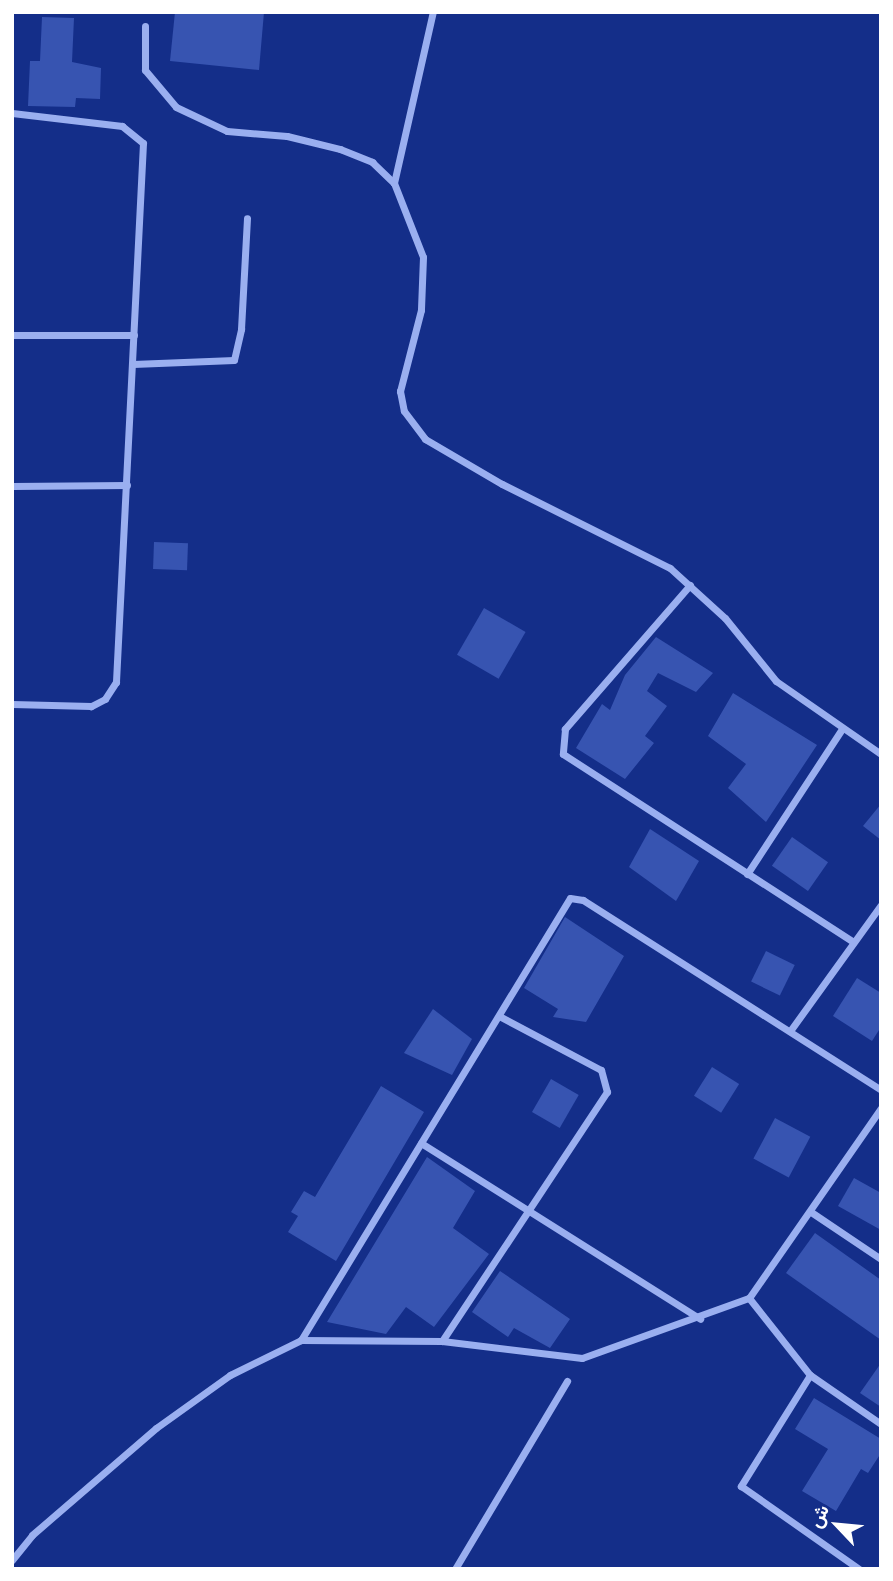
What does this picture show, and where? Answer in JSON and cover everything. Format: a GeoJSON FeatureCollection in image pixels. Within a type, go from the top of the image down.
{"type":"FeatureCollection","features":[{"type":"Feature","properties":{"kind":"street"},"geometry":{"type":"LineString","coordinates":[[394,183],[433,12]]}},
{"type":"Feature","properties":{"kind":"street"},"geometry":{"type":"LineString","coordinates":[[145,26],[145,70],[158,91],[184,112],[226,131],[287,136],[340,149],[372,162],[394,183],[424,257],[421,310],[400,391],[413,426],[463,464],[649,555],[690,586],[776,681],[881,754]]}},
{"type":"Feature","properties":{"kind":"street"},"geometry":{"type":"LineString","coordinates":[[12,113],[122,126],[141,138],[119,669],[112,692],[90,706],[12,704]]}},
{"type":"Feature","properties":{"kind":"street"},"geometry":{"type":"LineString","coordinates":[[133,364],[234,360],[242,330],[247,218]]}},
{"type":"Feature","properties":{"kind":"street"},"geometry":{"type":"LineString","coordinates":[[12,335],[134,335]]}},
{"type":"Feature","properties":{"kind":"street"},"geometry":{"type":"LineString","coordinates":[[12,486],[127,485]]}},
{"type":"Feature","properties":{"kind":"street"},"geometry":{"type":"LineString","coordinates":[[690,586],[604,679],[565,729],[560,747],[568,760],[854,942]]}},
{"type":"Feature","properties":{"kind":"street"},"geometry":{"type":"LineString","coordinates":[[747,874],[842,729]]}},
{"type":"Feature","properties":{"kind":"street"},"geometry":{"type":"LineString","coordinates":[[301,1340],[499,1016],[564,903],[573,897],[881,1090]]}},
{"type":"Feature","properties":{"kind":"street"},"geometry":{"type":"LineString","coordinates":[[790,1031],[881,905]]}},
{"type":"Feature","properties":{"kind":"street"},"geometry":{"type":"LineString","coordinates":[[442,1341],[528,1211],[598,1112],[607,1079],[601,1070],[499,1016]]}},
{"type":"Feature","properties":{"kind":"street"},"geometry":{"type":"LineString","coordinates":[[12,1560],[32,1535],[156,1428],[230,1374],[301,1340],[442,1341],[582,1358],[750,1298],[881,1108]]}},
{"type":"Feature","properties":{"kind":"street"},"geometry":{"type":"LineString","coordinates":[[421,1143],[700,1318]]}},
{"type":"Feature","properties":{"kind":"street"},"geometry":{"type":"LineString","coordinates":[[811,1212],[881,1259]]}},
{"type":"Feature","properties":{"kind":"street"},"geometry":{"type":"LineString","coordinates":[[750,1298],[810,1375],[881,1424]]}},
{"type":"Feature","properties":{"kind":"street"},"geometry":{"type":"LineString","coordinates":[[810,1375],[741,1486],[859,1569]]}},
{"type":"Feature","properties":{"kind":"street"},"geometry":{"type":"LineString","coordinates":[[455,1569],[567,1381]]}},
{"type":"Feature","properties":{"kind":"building"},"geometry":{"type":"Polygon","coordinates":[[[175,12],[264,12],[259,70],[170,61],[175,12]]]}},
{"type":"Feature","properties":{"kind":"building"},"geometry":{"type":"Polygon","coordinates":[[[42,17],[74,18],[72,62],[101,68],[100,99],[76,98],[75,107],[28,106],[30,61],[40,61],[42,17]]]}},
{"type":"Feature","properties":{"kind":"building"},"geometry":{"type":"Polygon","coordinates":[[[154,542],[188,543],[187,570],[153,569],[154,542]]]}},
{"type":"Feature","properties":{"kind":"building"},"geometry":{"type":"Polygon","coordinates":[[[484,608],[526,632],[499,679],[457,655],[484,608]]]}},
{"type":"Feature","properties":{"kind":"building"},"geometry":{"type":"Polygon","coordinates":[[[656,637],[713,673],[696,692],[658,673],[647,691],[667,706],[645,736],[654,743],[625,779],[576,748],[602,704],[610,710],[625,675],[656,637]]]}},
{"type":"Feature","properties":{"kind":"building"},"geometry":{"type":"Polygon","coordinates":[[[733,693],[817,745],[766,822],[728,788],[746,764],[708,736],[733,693]]]}},
{"type":"Feature","properties":{"kind":"building"},"geometry":{"type":"Polygon","coordinates":[[[881,804],[881,840],[863,826],[881,804]]]}},
{"type":"Feature","properties":{"kind":"building"},"geometry":{"type":"Polygon","coordinates":[[[650,829],[699,861],[676,901],[629,867],[650,829]]]}},
{"type":"Feature","properties":{"kind":"building"},"geometry":{"type":"Polygon","coordinates":[[[792,837],[828,862],[808,891],[772,866],[792,837]]]}},
{"type":"Feature","properties":{"kind":"building"},"geometry":{"type":"Polygon","coordinates":[[[565,917],[624,956],[586,1022],[553,1017],[558,1009],[524,988],[565,917]]]}},
{"type":"Feature","properties":{"kind":"building"},"geometry":{"type":"Polygon","coordinates":[[[766,951],[795,965],[780,996],[751,982],[766,951]]]}},
{"type":"Feature","properties":{"kind":"building"},"geometry":{"type":"Polygon","coordinates":[[[857,978],[881,993],[881,1027],[872,1041],[833,1016],[857,978]]]}},
{"type":"Feature","properties":{"kind":"building"},"geometry":{"type":"Polygon","coordinates":[[[433,1009],[472,1039],[452,1075],[404,1053],[433,1009]]]}},
{"type":"Feature","properties":{"kind":"building"},"geometry":{"type":"Polygon","coordinates":[[[712,1067],[739,1084],[721,1113],[694,1096],[712,1067]]]}},
{"type":"Feature","properties":{"kind":"building"},"geometry":{"type":"Polygon","coordinates":[[[551,1079],[579,1095],[560,1128],[532,1112],[551,1079]]]}},
{"type":"Feature","properties":{"kind":"building"},"geometry":{"type":"Polygon","coordinates":[[[381,1086],[424,1112],[336,1261],[288,1232],[298,1216],[291,1212],[304,1191],[315,1197],[381,1086]]]}},
{"type":"Feature","properties":{"kind":"building"},"geometry":{"type":"Polygon","coordinates":[[[775,1118],[810,1137],[789,1177],[753,1159],[775,1118]]]}},
{"type":"Feature","properties":{"kind":"building"},"geometry":{"type":"Polygon","coordinates":[[[427,1157],[475,1191],[453,1228],[489,1254],[434,1327],[406,1307],[386,1334],[327,1322],[427,1157]]]}},
{"type":"Feature","properties":{"kind":"building"},"geometry":{"type":"Polygon","coordinates":[[[854,1178],[881,1193],[881,1230],[838,1206],[854,1178]]]}},
{"type":"Feature","properties":{"kind":"building"},"geometry":{"type":"Polygon","coordinates":[[[815,1233],[881,1280],[881,1340],[786,1273],[815,1233]]]}},
{"type":"Feature","properties":{"kind":"building"},"geometry":{"type":"Polygon","coordinates":[[[500,1271],[570,1319],[550,1348],[514,1328],[508,1337],[472,1312],[500,1271]]]}},
{"type":"Feature","properties":{"kind":"building"},"geometry":{"type":"Polygon","coordinates":[[[881,1363],[881,1407],[860,1393],[881,1363]]]}},
{"type":"Feature","properties":{"kind":"building"},"geometry":{"type":"Polygon","coordinates":[[[814,1398],[881,1439],[881,1453],[868,1473],[861,1469],[836,1511],[802,1491],[828,1449],[795,1429],[814,1398]]]}}]}
